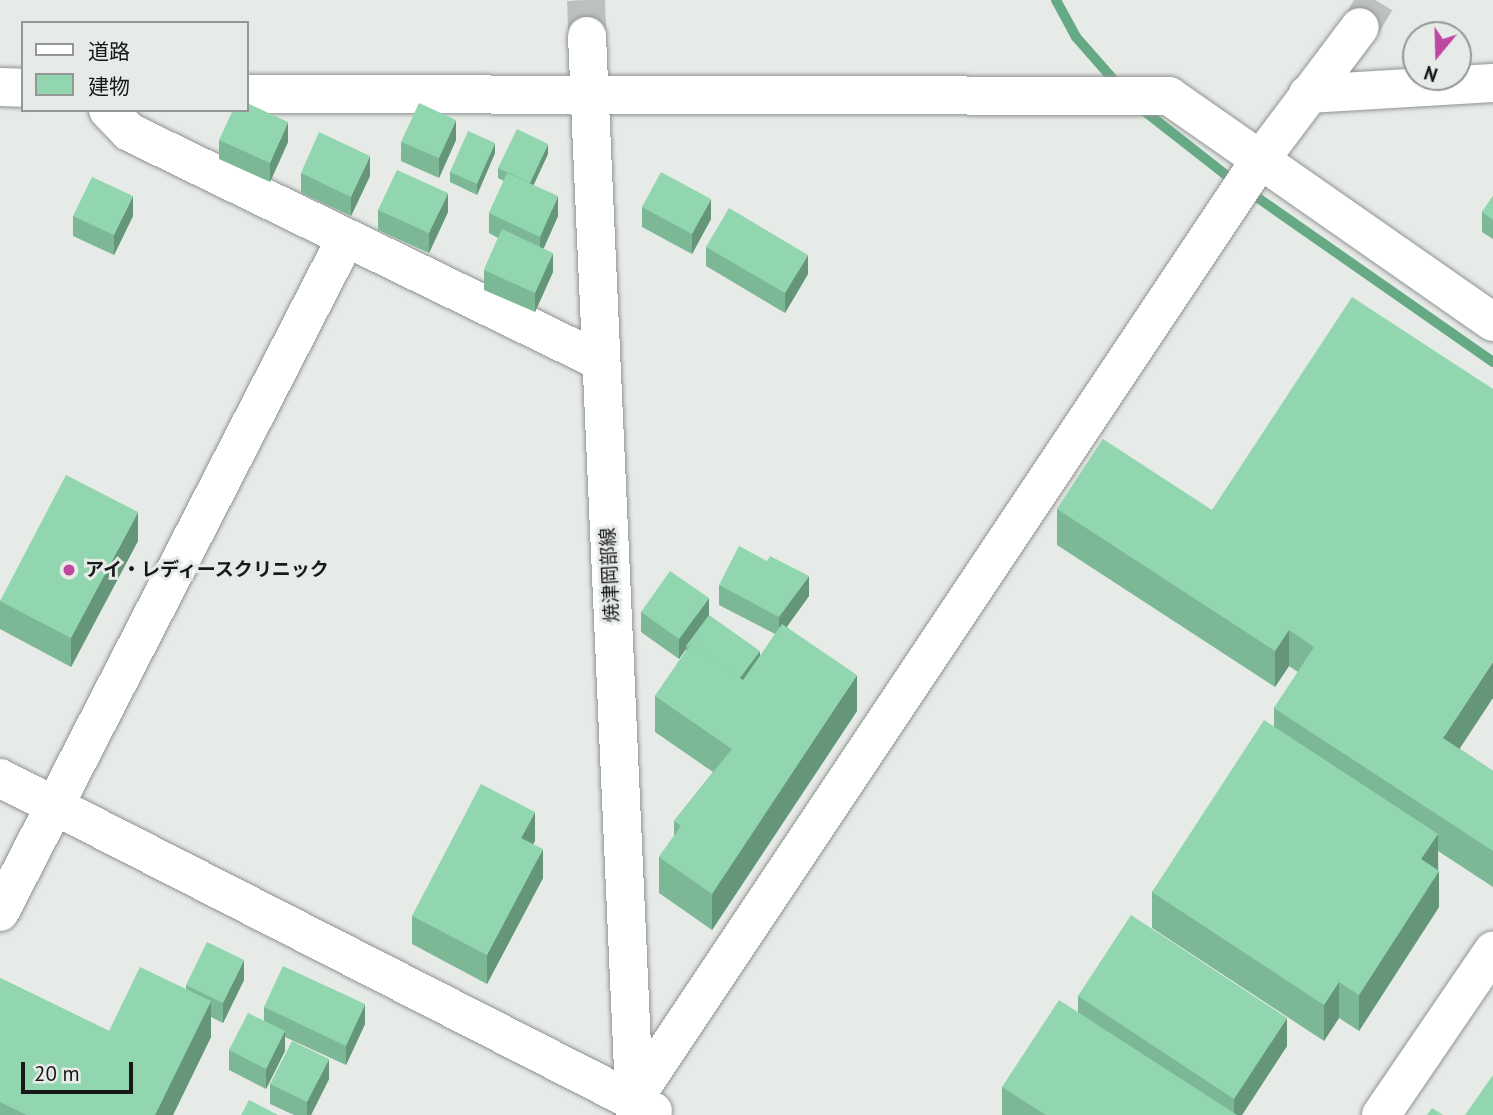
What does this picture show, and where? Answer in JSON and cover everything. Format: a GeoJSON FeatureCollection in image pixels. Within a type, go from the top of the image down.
{"type":"FeatureCollection","features":[{"type":"Feature","properties":{"kind":"street"},"geometry":{"type":"LineString","coordinates":[[0,778],[643,1110],[1257,164],[1360,27]]}},
{"type":"Feature","properties":{"kind":"street","name":"焼津岡部線"},"geometry":{"type":"LineString","coordinates":[[587,36],[587,95],[600,361],[643,1110]]}},
{"type":"Feature","properties":{"kind":"street"},"geometry":{"type":"LineString","coordinates":[[1308,94],[1493,83]]}},
{"type":"Feature","properties":{"kind":"street"},"geometry":{"type":"LineString","coordinates":[[0,87],[21,88]]}},
{"type":"Feature","properties":{"kind":"street"},"geometry":{"type":"LineString","coordinates":[[248,94],[1110,99],[1169,96],[1257,164],[1493,322]]}},
{"type":"Feature","properties":{"kind":"street"},"geometry":{"type":"LineString","coordinates":[[110,112],[129,132],[600,361]]}},
{"type":"Feature","properties":{"kind":"street"},"geometry":{"type":"LineString","coordinates":[[0,912],[346,238]]}},
{"type":"Feature","properties":{"kind":"street"},"geometry":{"type":"LineString","coordinates":[[1381,1115],[1493,951]]}},
{"type":"Feature","properties":{"kind":"building"},"geometry":{"type":"Polygon","coordinates":[[[248,103],[288,122],[270,163],[219,140],[232,112],[248,112],[248,103]]]}},
{"type":"Feature","properties":{"kind":"building"},"geometry":{"type":"Polygon","coordinates":[[[419,103],[456,120],[439,158],[401,142],[419,103]]]}},
{"type":"Feature","properties":{"kind":"building"},"geometry":{"type":"Polygon","coordinates":[[[517,129],[548,144],[530,183],[498,168],[517,129]]]}},
{"type":"Feature","properties":{"kind":"building"},"geometry":{"type":"Polygon","coordinates":[[[468,131],[495,143],[477,184],[450,172],[468,131]]]}},
{"type":"Feature","properties":{"kind":"building"},"geometry":{"type":"Polygon","coordinates":[[[319,132],[370,156],[351,197],[301,173],[319,132]]]}},
{"type":"Feature","properties":{"kind":"building"},"geometry":{"type":"Polygon","coordinates":[[[397,170],[448,193],[429,233],[378,210],[397,170]]]}},
{"type":"Feature","properties":{"kind":"building"},"geometry":{"type":"Polygon","coordinates":[[[661,172],[711,199],[692,234],[642,207],[661,172]]]}},
{"type":"Feature","properties":{"kind":"building"},"geometry":{"type":"Polygon","coordinates":[[[507,173],[558,196],[540,237],[489,213],[507,173]]]}},
{"type":"Feature","properties":{"kind":"building"},"geometry":{"type":"Polygon","coordinates":[[[92,177],[133,196],[114,235],[73,216],[92,177]]]}},
{"type":"Feature","properties":{"kind":"building"},"geometry":{"type":"Polygon","coordinates":[[[1493,196],[1493,220],[1482,212],[1493,196]]]}},
{"type":"Feature","properties":{"kind":"building"},"geometry":{"type":"Polygon","coordinates":[[[729,208],[808,255],[785,293],[706,247],[729,208]]]}},
{"type":"Feature","properties":{"kind":"building"},"geometry":{"type":"Polygon","coordinates":[[[502,229],[553,253],[535,293],[484,270],[502,229]]]}},
{"type":"Feature","properties":{"kind":"building"},"geometry":{"type":"Polygon","coordinates":[[[1352,297],[1493,389],[1493,662],[1443,738],[1493,771],[1493,851],[1274,708],[1314,647],[1289,630],[1275,651],[1057,509],[1103,439],[1212,510],[1352,297]]]}},
{"type":"Feature","properties":{"kind":"building"},"geometry":{"type":"Polygon","coordinates":[[[66,475],[138,512],[71,638],[0,601],[66,475]]]}},
{"type":"Feature","properties":{"kind":"building"},"geometry":{"type":"Polygon","coordinates":[[[739,546],[767,561],[770,556],[809,576],[779,617],[719,585],[739,546]]]}},
{"type":"Feature","properties":{"kind":"building"},"geometry":{"type":"Polygon","coordinates":[[[670,571],[709,598],[679,639],[641,612],[670,571]]]}},
{"type":"Feature","properties":{"kind":"building"},"geometry":{"type":"Polygon","coordinates":[[[709,615],[760,651],[740,678],[691,644],[686,646],[709,615]]]}},
{"type":"Feature","properties":{"kind":"building"},"geometry":{"type":"Polygon","coordinates":[[[782,624],[857,675],[712,894],[659,857],[681,826],[674,821],[732,749],[655,696],[691,644],[743,680],[782,624]]]}},
{"type":"Feature","properties":{"kind":"building"},"geometry":{"type":"Polygon","coordinates":[[[1264,720],[1438,834],[1421,859],[1439,871],[1359,995],[1339,982],[1324,1005],[1152,892],[1264,720]]]}},
{"type":"Feature","properties":{"kind":"building"},"geometry":{"type":"Polygon","coordinates":[[[481,784],[535,812],[521,838],[543,849],[487,955],[412,916],[481,784]]]}},
{"type":"Feature","properties":{"kind":"building"},"geometry":{"type":"Polygon","coordinates":[[[1131,915],[1287,1018],[1234,1099],[1078,996],[1131,915]]]}},
{"type":"Feature","properties":{"kind":"building"},"geometry":{"type":"Polygon","coordinates":[[[207,942],[244,960],[223,1003],[186,985],[207,942]]]}},
{"type":"Feature","properties":{"kind":"building"},"geometry":{"type":"Polygon","coordinates":[[[283,966],[365,1004],[346,1046],[264,1007],[283,966]]]}},
{"type":"Feature","properties":{"kind":"building"},"geometry":{"type":"Polygon","coordinates":[[[140,967],[211,1001],[155,1115],[27,1115],[0,1102],[0,978],[109,1031],[140,967]]]}},
{"type":"Feature","properties":{"kind":"building"},"geometry":{"type":"Polygon","coordinates":[[[1059,1000],[1237,1115],[1046,1115],[1002,1087],[1059,1000]]]}},
{"type":"Feature","properties":{"kind":"building"},"geometry":{"type":"Polygon","coordinates":[[[248,1013],[285,1031],[266,1069],[229,1050],[248,1013]]]}},
{"type":"Feature","properties":{"kind":"building"},"geometry":{"type":"Polygon","coordinates":[[[292,1041],[329,1059],[307,1102],[270,1084],[292,1041]]]}},
{"type":"Feature","properties":{"kind":"building"},"geometry":{"type":"Polygon","coordinates":[[[1493,1075],[1493,1115],[1465,1115],[1493,1075]]]}},
{"type":"Feature","properties":{"kind":"building"},"geometry":{"type":"Polygon","coordinates":[[[249,1100],[278,1115],[241,1115],[249,1100]]]}},
{"type":"Feature","properties":{"kind":"building"},"geometry":{"type":"Polygon","coordinates":[[[1432,1108],[1443,1115],[1427,1115],[1432,1108]]]}},
{"type":"Feature","properties":{"kind":"waterway"},"geometry":{"type":"LineString","coordinates":[[1056,0],[1076,37],[1120,87]]}},
{"type":"Feature","properties":{"kind":"waterway"},"geometry":{"type":"LineString","coordinates":[[1138,106],[1235,182]]}},
{"type":"Feature","properties":{"kind":"waterway"},"geometry":{"type":"LineString","coordinates":[[1248,191],[1493,362]]}},
{"type":"Feature","properties":{"kind":"tunnel"},"geometry":{"type":"LineString","coordinates":[[586,0],[587,36]]}},
{"type":"Feature","properties":{"kind":"tunnel"},"geometry":{"type":"LineString","coordinates":[[1360,27],[1376,0]]}},
{"type":"Feature","properties":{"kind":"place","name":"アイ・レディースクリニック"},"geometry":{"type":"Point","coordinates":[69,570]}}]}
